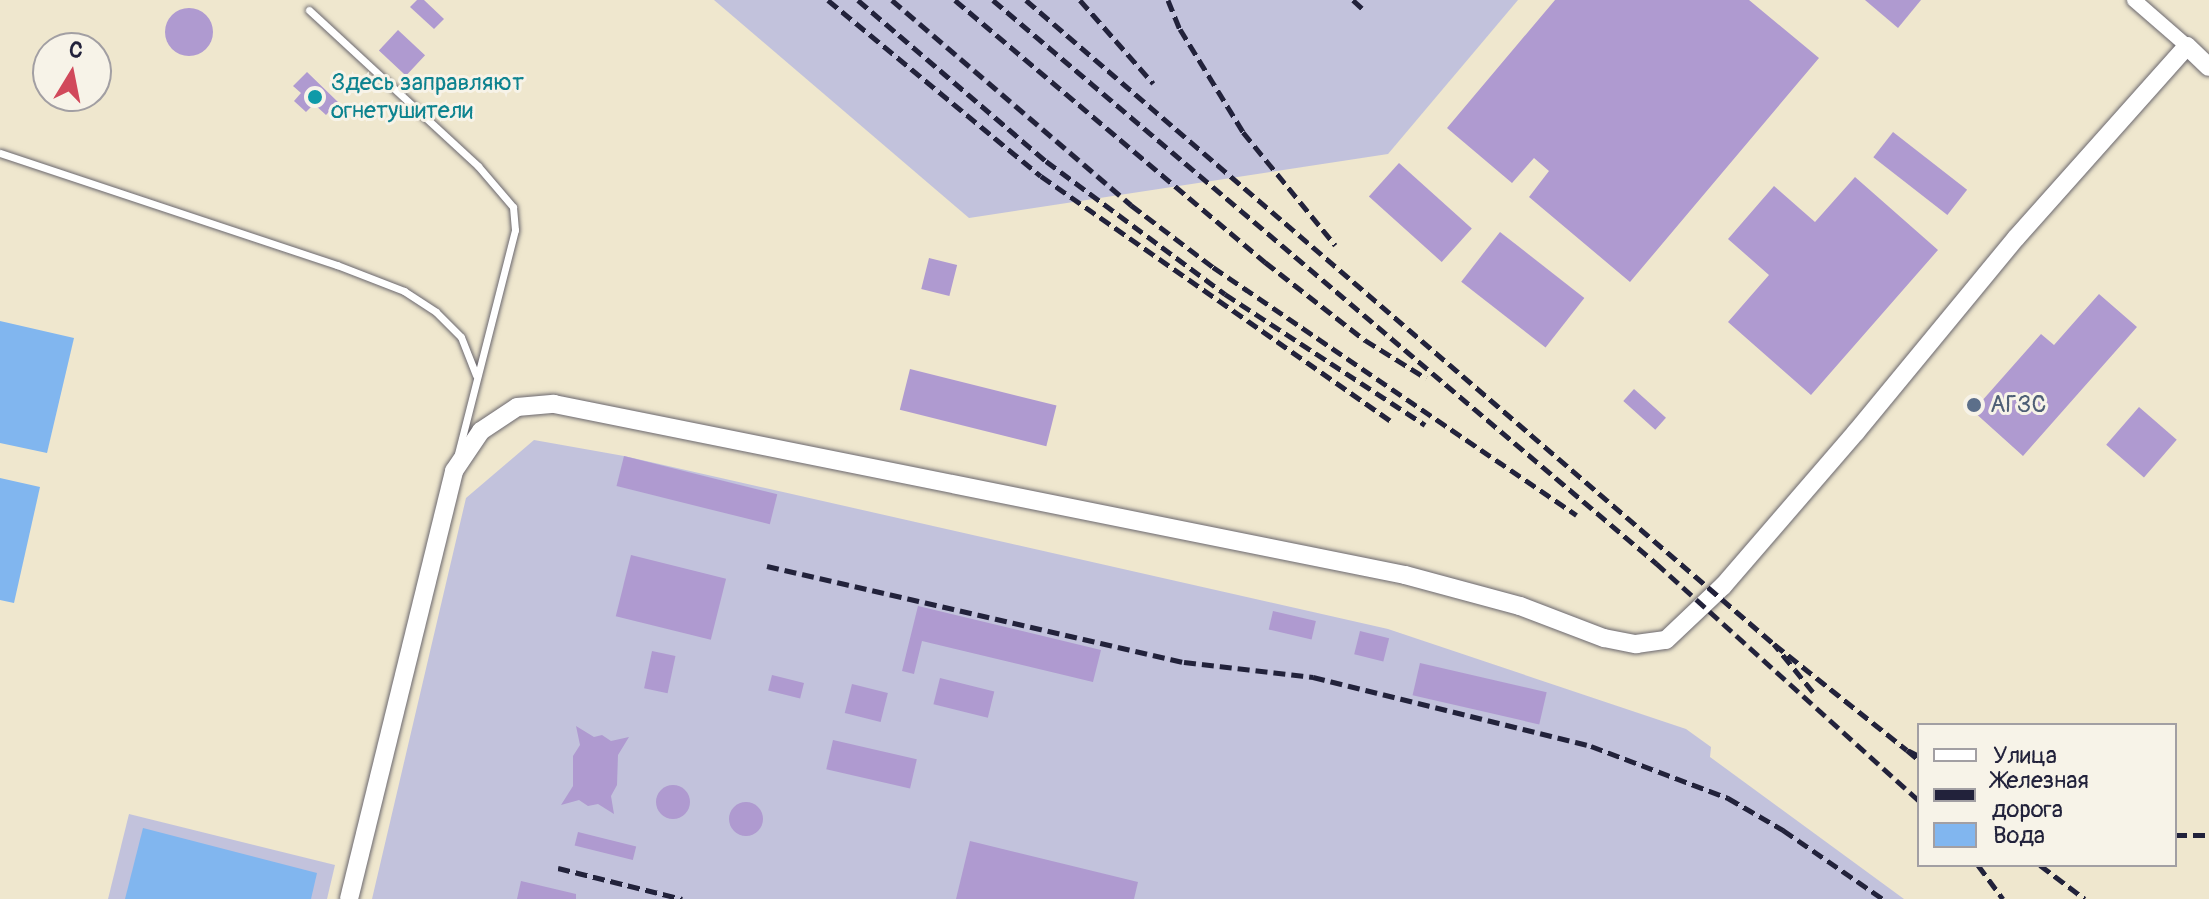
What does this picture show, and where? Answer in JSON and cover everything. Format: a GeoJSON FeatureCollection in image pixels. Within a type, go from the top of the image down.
{"type":"FeatureCollection","features":[{"type":"Feature","properties":{"kind":"street"},"geometry":{"type":"LineString","coordinates":[[2134,0],[2209,67]]}},
{"type":"Feature","properties":{"kind":"street"},"geometry":{"type":"LineString","coordinates":[[349,899],[454,471],[481,431],[517,407],[554,404],[1405,575],[1520,606],[1604,638],[1636,644],[1666,640],[1723,586],[2016,238],[2187,46]]}},
{"type":"Feature","properties":{"kind":"lane"},"geometry":{"type":"LineString","coordinates":[[309,10],[478,166],[513,207],[515,230],[454,471]]}},
{"type":"Feature","properties":{"kind":"lane"},"geometry":{"type":"LineString","coordinates":[[0,153],[337,265],[404,291],[436,312],[461,337],[476,375]]}},
{"type":"Feature","properties":{"kind":"shaded area"},"geometry":{"type":"Polygon","coordinates":[[[714,0],[1518,0],[1388,154],[969,218],[714,0]]]}},
{"type":"Feature","properties":{"kind":"shaded area"},"geometry":{"type":"Polygon","coordinates":[[[534,440],[624,456],[1388,629],[1686,729],[1711,747],[1710,757],[1904,899],[372,899],[466,498],[534,440]]]}},
{"type":"Feature","properties":{"kind":"shaded area"},"geometry":{"type":"Polygon","coordinates":[[[129,814],[335,865],[327,899],[108,899],[129,814]]]}},
{"type":"Feature","properties":{"kind":"water"},"geometry":{"type":"Polygon","coordinates":[[[0,321],[74,338],[47,453],[0,443],[0,321]]]}},
{"type":"Feature","properties":{"kind":"water"},"geometry":{"type":"Polygon","coordinates":[[[0,478],[40,487],[14,603],[0,600],[0,478]]]}},
{"type":"Feature","properties":{"kind":"water"},"geometry":{"type":"Polygon","coordinates":[[[143,828],[317,873],[311,899],[125,899],[143,828]]]}},
{"type":"Feature","properties":{"kind":"building"},"geometry":{"type":"Polygon","coordinates":[[[417,0],[424,0],[444,19],[434,29],[410,7],[417,0]]]}},
{"type":"Feature","properties":{"kind":"building"},"geometry":{"type":"Polygon","coordinates":[[[1555,0],[1749,0],[1819,58],[1630,282],[1529,197],[1549,171],[1534,158],[1512,183],[1447,128],[1555,0]]]}},
{"type":"Feature","properties":{"kind":"building"},"geometry":{"type":"Polygon","coordinates":[[[1865,0],[1921,0],[1898,28],[1865,0]]]}},
{"type":"Feature","properties":{"kind":"building"},"geometry":{"type":"Polygon","coordinates":[[[189,8],[206,15],[213,32],[206,49],[189,56],[172,49],[165,32],[172,15],[189,8]]]}},
{"type":"Feature","properties":{"kind":"building"},"geometry":{"type":"Polygon","coordinates":[[[398,30],[425,55],[406,76],[379,50],[398,30]]]}},
{"type":"Feature","properties":{"kind":"building","name":"Здесь заправляют огнетушители"},"geometry":{"type":"Polygon","coordinates":[[[307,72],[338,102],[326,115],[314,104],[306,112],[294,101],[301,93],[293,86],[307,72]]]}},
{"type":"Feature","properties":{"kind":"building"},"geometry":{"type":"Polygon","coordinates":[[[1893,132],[1967,190],[1947,215],[1873,157],[1893,132]]]}},
{"type":"Feature","properties":{"kind":"building"},"geometry":{"type":"Polygon","coordinates":[[[1399,163],[1472,229],[1442,262],[1369,196],[1399,163]]]}},
{"type":"Feature","properties":{"kind":"building"},"geometry":{"type":"Polygon","coordinates":[[[1855,177],[1938,250],[1811,395],[1728,322],[1769,275],[1728,239],[1774,186],[1815,222],[1855,177]]]}},
{"type":"Feature","properties":{"kind":"building"},"geometry":{"type":"Polygon","coordinates":[[[1500,232],[1584,298],[1546,348],[1461,282],[1500,232]]]}},
{"type":"Feature","properties":{"kind":"building"},"geometry":{"type":"Polygon","coordinates":[[[929,258],[957,265],[949,296],[921,289],[929,258]]]}},
{"type":"Feature","properties":{"kind":"building"},"geometry":{"type":"Polygon","coordinates":[[[2099,294],[2137,327],[2023,456],[1973,411],[2041,334],[2054,345],[2099,294]]]}},
{"type":"Feature","properties":{"kind":"building"},"geometry":{"type":"Polygon","coordinates":[[[910,369],[1057,406],[1046,446],[900,410],[910,369]]]}},
{"type":"Feature","properties":{"kind":"building"},"geometry":{"type":"Polygon","coordinates":[[[1634,389],[1666,418],[1655,430],[1623,401],[1634,389]]]}},
{"type":"Feature","properties":{"kind":"building"},"geometry":{"type":"Polygon","coordinates":[[[2139,407],[2177,440],[2144,478],[2106,445],[2139,407]]]}},
{"type":"Feature","properties":{"kind":"building"},"geometry":{"type":"Polygon","coordinates":[[[624,456],[777,494],[770,524],[617,486],[624,456]]]}},
{"type":"Feature","properties":{"kind":"building"},"geometry":{"type":"Polygon","coordinates":[[[631,555],[726,579],[711,640],[616,616],[631,555]]]}},
{"type":"Feature","properties":{"kind":"building"},"geometry":{"type":"Polygon","coordinates":[[[918,606],[1101,650],[1093,682],[922,641],[914,674],[902,671],[918,606]]]}},
{"type":"Feature","properties":{"kind":"building"},"geometry":{"type":"Polygon","coordinates":[[[1273,611],[1316,621],[1312,639],[1269,630],[1273,611]]]}},
{"type":"Feature","properties":{"kind":"building"},"geometry":{"type":"Polygon","coordinates":[[[1360,631],[1389,638],[1383,662],[1354,654],[1360,631]]]}},
{"type":"Feature","properties":{"kind":"building"},"geometry":{"type":"Polygon","coordinates":[[[652,651],[675,656],[668,693],[644,688],[652,651]]]}},
{"type":"Feature","properties":{"kind":"building"},"geometry":{"type":"Polygon","coordinates":[[[1420,663],[1547,692],[1539,724],[1413,695],[1420,663]]]}},
{"type":"Feature","properties":{"kind":"building"},"geometry":{"type":"Polygon","coordinates":[[[772,675],[804,683],[800,699],[768,691],[772,675]]]}},
{"type":"Feature","properties":{"kind":"building"},"geometry":{"type":"Polygon","coordinates":[[[940,678],[994,692],[988,718],[933,704],[940,678]]]}},
{"type":"Feature","properties":{"kind":"building"},"geometry":{"type":"Polygon","coordinates":[[[852,684],[888,693],[881,722],[845,713],[852,684]]]}},
{"type":"Feature","properties":{"kind":"building"},"geometry":{"type":"Polygon","coordinates":[[[576,726],[594,737],[602,735],[611,741],[629,737],[618,755],[617,785],[611,796],[614,814],[598,804],[588,806],[579,800],[561,805],[573,786],[573,756],[580,745],[576,726]]]}},
{"type":"Feature","properties":{"kind":"building"},"geometry":{"type":"Polygon","coordinates":[[[833,740],[917,759],[910,789],[826,769],[833,740]]]}},
{"type":"Feature","properties":{"kind":"building"},"geometry":{"type":"Polygon","coordinates":[[[673,785],[685,790],[690,802],[685,814],[673,819],[661,814],[656,802],[661,790],[673,785]]]}},
{"type":"Feature","properties":{"kind":"building"},"geometry":{"type":"Polygon","coordinates":[[[746,802],[758,807],[763,819],[758,831],[746,836],[734,831],[729,819],[734,807],[746,802]]]}},
{"type":"Feature","properties":{"kind":"building"},"geometry":{"type":"Polygon","coordinates":[[[578,832],[636,847],[633,860],[575,846],[578,832]]]}},
{"type":"Feature","properties":{"kind":"building"},"geometry":{"type":"Polygon","coordinates":[[[970,841],[1138,882],[1134,899],[956,899],[970,841]]]}},
{"type":"Feature","properties":{"kind":"building"},"geometry":{"type":"Polygon","coordinates":[[[521,881],[576,894],[576,899],[517,899],[521,881]]]}},
{"type":"Feature","properties":{"kind":"railway"},"geometry":{"type":"LineString","coordinates":[[828,0],[1041,176],[1390,420]]}},
{"type":"Feature","properties":{"kind":"railway"},"geometry":{"type":"LineString","coordinates":[[858,0],[1046,161],[1225,294],[1425,425]]}},
{"type":"Feature","properties":{"kind":"railway"},"geometry":{"type":"LineString","coordinates":[[892,0],[1131,205],[1213,267],[1576,515]]}},
{"type":"Feature","properties":{"kind":"railway"},"geometry":{"type":"LineString","coordinates":[[955,0],[1265,262],[1365,340],[1426,378]]}},
{"type":"Feature","properties":{"kind":"railway"},"geometry":{"type":"LineString","coordinates":[[993,0],[1656,563],[1917,799]]}},
{"type":"Feature","properties":{"kind":"railway"},"geometry":{"type":"LineString","coordinates":[[1026,0],[1774,644]]}},
{"type":"Feature","properties":{"kind":"railway"},"geometry":{"type":"LineString","coordinates":[[1080,0],[1153,83]]}},
{"type":"Feature","properties":{"kind":"railway"},"geometry":{"type":"LineString","coordinates":[[1168,0],[1180,29],[1243,132],[1335,245]]}},
{"type":"Feature","properties":{"kind":"railway"},"geometry":{"type":"LineString","coordinates":[[1353,0],[1362,8]]}},
{"type":"Feature","properties":{"kind":"railway"},"geometry":{"type":"LineString","coordinates":[[767,566],[1184,662],[1313,677],[1591,746],[1728,798],[1783,830],[1883,899]]}},
{"type":"Feature","properties":{"kind":"railway"},"geometry":{"type":"LineString","coordinates":[[1813,692],[1774,644],[1907,750]]}},
{"type":"Feature","properties":{"kind":"railway"},"geometry":{"type":"LineString","coordinates":[[1917,755],[1907,750],[1917,758]]}},
{"type":"Feature","properties":{"kind":"railway"},"geometry":{"type":"LineString","coordinates":[[2177,835],[2209,835]]}},
{"type":"Feature","properties":{"kind":"railway"},"geometry":{"type":"LineString","coordinates":[[1979,867],[2003,899]]}},
{"type":"Feature","properties":{"kind":"railway"},"geometry":{"type":"LineString","coordinates":[[2043,867],[2085,899]]}},
{"type":"Feature","properties":{"kind":"railway"},"geometry":{"type":"LineString","coordinates":[[558,868],[682,899]]}},
{"type":"Feature","properties":{"kind":"place","name":"Здесь заправляют огнетушители"},"geometry":{"type":"Point","coordinates":[315,97]}},
{"type":"Feature","properties":{"kind":"place","name":"АГЗС"},"geometry":{"type":"Point","coordinates":[1974,405]}}]}
